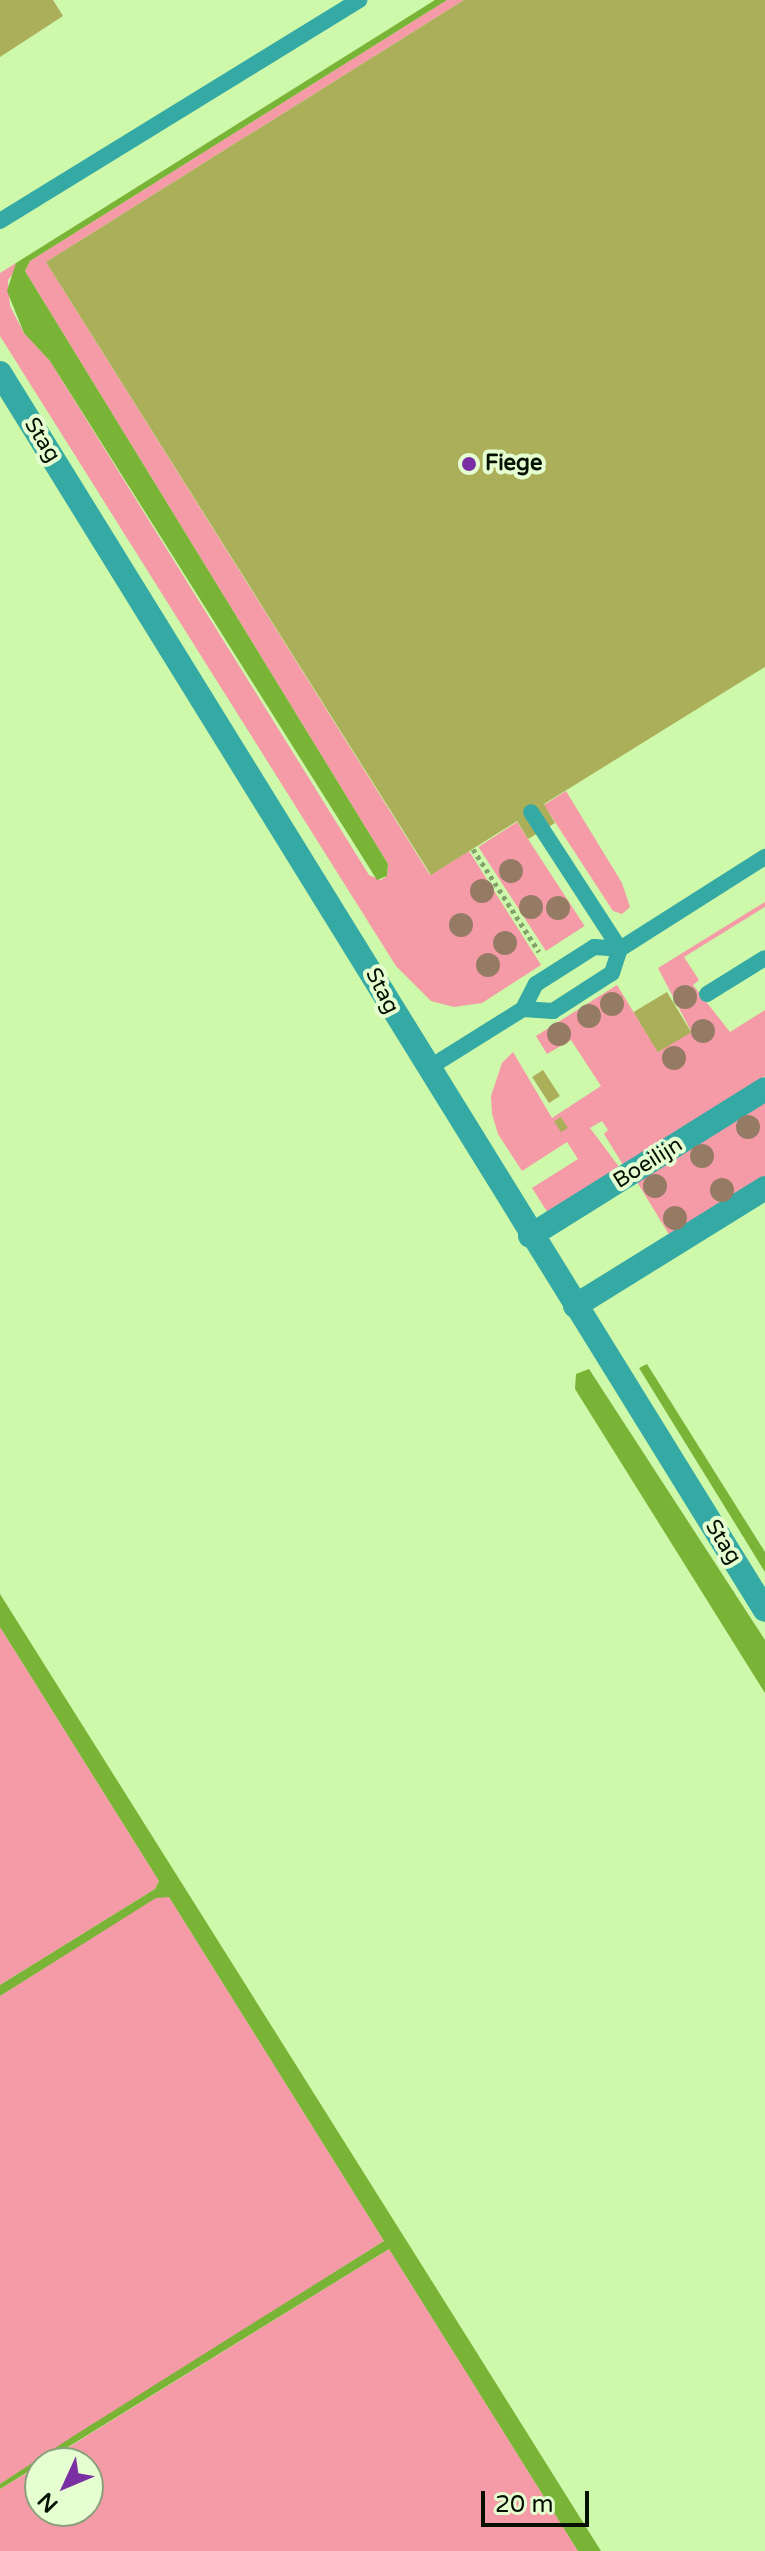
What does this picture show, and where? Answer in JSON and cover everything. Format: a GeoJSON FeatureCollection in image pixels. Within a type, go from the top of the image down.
{"type":"FeatureCollection","features":[{"type":"Feature","properties":{"kind":"street","name":"Stag"},"geometry":{"type":"LineString","coordinates":[[0,373],[380,982],[387,1004],[530,1236],[765,1610]]}},
{"type":"Feature","properties":{"kind":"street","name":"Boeilijn"},"geometry":{"type":"LineString","coordinates":[[530,1236],[765,1089]]}},
{"type":"Feature","properties":{"kind":"street"},"geometry":{"type":"LineString","coordinates":[[575,1306],[765,1188]]}},
{"type":"Feature","properties":{"kind":"lane"},"geometry":{"type":"LineString","coordinates":[[0,221],[359,0]]}},
{"type":"Feature","properties":{"kind":"lane"},"geometry":{"type":"LineString","coordinates":[[531,812],[620,949]]}},
{"type":"Feature","properties":{"kind":"lane"},"geometry":{"type":"LineString","coordinates":[[427,1069],[523,1009],[536,984],[594,947],[620,949],[765,857]]}},
{"type":"Feature","properties":{"kind":"lane"},"geometry":{"type":"LineString","coordinates":[[523,1009],[553,1011],[612,973],[620,949]]}},
{"type":"Feature","properties":{"kind":"lane"},"geometry":{"type":"LineString","coordinates":[[707,994],[765,958]]}},
{"type":"Feature","properties":{"kind":"path"},"geometry":{"type":"LineString","coordinates":[[473,849],[553,974]]}},
{"type":"Feature","properties":{"kind":"shaded area"},"geometry":{"type":"Polygon","coordinates":[[[435,0],[447,0],[30,261],[25,271],[388,864],[387,876],[377,880],[50,361],[24,333],[7,291],[16,263],[435,0]]]}},
{"type":"Feature","properties":{"kind":"shaded area"},"geometry":{"type":"Polygon","coordinates":[[[447,0],[464,0],[46,262],[430,875],[469,851],[541,965],[482,1003],[454,1007],[431,1001],[396,966],[0,336],[0,273],[16,263],[19,267],[8,280],[10,306],[24,333],[50,361],[369,875],[381,880],[387,876],[388,864],[25,271],[30,261],[447,0]]]}},
{"type":"Feature","properties":{"kind":"shaded area"},"geometry":{"type":"Polygon","coordinates":[[[566,791],[622,883],[630,907],[622,914],[613,911],[544,805],[566,791]]]}},
{"type":"Feature","properties":{"kind":"shaded area"},"geometry":{"type":"Polygon","coordinates":[[[517,822],[585,926],[546,951],[478,847],[517,822]]]}},
{"type":"Feature","properties":{"kind":"shaded area"},"geometry":{"type":"Polygon","coordinates":[[[765,902],[765,907],[684,957],[699,980],[693,985],[730,1032],[765,1010],[765,1076],[623,1165],[604,1134],[608,1130],[602,1121],[590,1128],[620,1168],[548,1213],[532,1188],[578,1159],[567,1142],[522,1171],[498,1134],[492,1114],[491,1096],[502,1063],[513,1052],[552,1118],[601,1086],[571,1040],[547,1054],[536,1036],[617,985],[658,1052],[691,1031],[658,968],[765,902]]]}},
{"type":"Feature","properties":{"kind":"shaded area"},"geometry":{"type":"Polygon","coordinates":[[[765,1102],[765,1176],[670,1236],[637,1182],[765,1102]]]}},
{"type":"Feature","properties":{"kind":"shaded area"},"geometry":{"type":"Polygon","coordinates":[[[647,1364],[765,1552],[765,1572],[639,1368],[647,1364]]]}},
{"type":"Feature","properties":{"kind":"shaded area"},"geometry":{"type":"Polygon","coordinates":[[[589,1369],[765,1640],[765,1693],[575,1389],[576,1374],[589,1369]]]}},
{"type":"Feature","properties":{"kind":"shaded area"},"geometry":{"type":"Polygon","coordinates":[[[0,1594],[601,2551],[578,2551],[389,2249],[68,2447],[57,2447],[384,2241],[169,1897],[156,1898],[0,1996],[0,1985],[155,1889],[159,1881],[0,1627],[0,1594]]]}},
{"type":"Feature","properties":{"kind":"shaded area"},"geometry":{"type":"Polygon","coordinates":[[[0,1627],[159,1881],[155,1889],[0,1985],[0,1627]]]}},
{"type":"Feature","properties":{"kind":"shaded area"},"geometry":{"type":"Polygon","coordinates":[[[156,1897],[169,1897],[384,2241],[58,2447],[24,2447],[24,2469],[0,2484],[0,1996],[156,1897]]]}},
{"type":"Feature","properties":{"kind":"shaded area"},"geometry":{"type":"Polygon","coordinates":[[[389,2249],[578,2551],[0,2551],[0,2489],[24,2475],[24,2527],[104,2527],[104,2447],[69,2447],[389,2249]]]}},
{"type":"Feature","properties":{"kind":"shaded area"},"geometry":{"type":"Polygon","coordinates":[[[24,2468],[24,2474],[0,2489],[0,2484],[24,2468]]]}},
{"type":"Feature","properties":{"kind":"building"},"geometry":{"type":"Polygon","coordinates":[[[0,0],[53,0],[63,16],[0,57],[0,0]]]}},
{"type":"Feature","properties":{"kind":"building","name":"Fiege"},"geometry":{"type":"Polygon","coordinates":[[[464,0],[765,0],[765,667],[544,804],[555,823],[528,839],[517,821],[431,875],[46,262],[464,0]]]}},
{"type":"Feature","properties":{"kind":"building"},"geometry":{"type":"Polygon","coordinates":[[[667,992],[691,1032],[658,1052],[634,1012],[667,992]]]}},
{"type":"Feature","properties":{"kind":"building"},"geometry":{"type":"Polygon","coordinates":[[[543,1070],[560,1096],[549,1103],[532,1077],[543,1070]]]}},
{"type":"Feature","properties":{"kind":"building"},"geometry":{"type":"Polygon","coordinates":[[[561,1117],[568,1128],[561,1132],[554,1121],[561,1117]]]}},
{"type":"Feature","properties":{"kind":"place","name":"Fiege"},"geometry":{"type":"Point","coordinates":[469,464]}}]}
